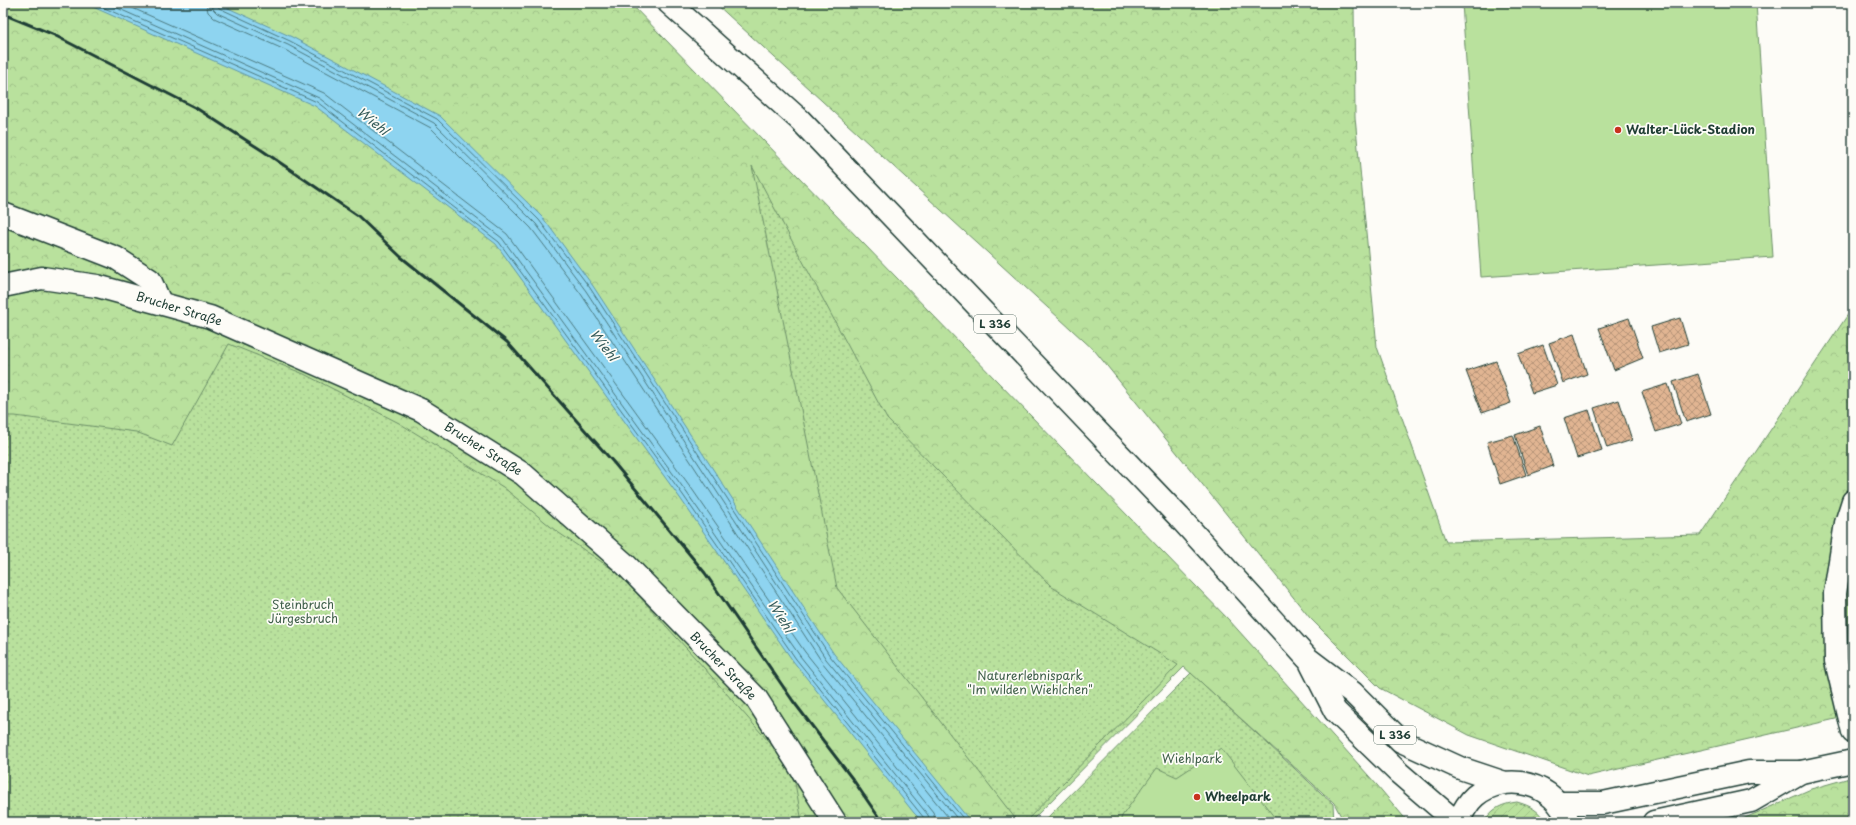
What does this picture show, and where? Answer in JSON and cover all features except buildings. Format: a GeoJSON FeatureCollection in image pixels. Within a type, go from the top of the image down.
{"type":"FeatureCollection","features":[{"type":"Feature","properties":{"kind":"street","name":"L 336"},"geometry":{"type":"LineString","coordinates":[[669,3],[800,120],[1179,517],[1307,658],[1353,693],[1401,741],[1460,768],[1502,782],[1522,782],[1542,789],[1558,803],[1568,822]]}},
{"type":"Feature","properties":{"kind":"street"},"geometry":{"type":"LineString","coordinates":[[3,214],[116,258],[150,280],[160,302]]}},
{"type":"Feature","properties":{"kind":"street","name":"Brucher Straße"},"geometry":{"type":"LineString","coordinates":[[3,286],[42,278],[97,286],[160,302],[210,317],[421,410],[523,474],[626,566],[756,698],[835,822]]}},
{"type":"Feature","properties":{"kind":"street"},"geometry":{"type":"LineString","coordinates":[[1853,501],[1846,523],[1835,593],[1836,661],[1853,732]]}},
{"type":"Feature","properties":{"kind":"street","name":"L 336"},"geometry":{"type":"LineString","coordinates":[[1307,658],[1335,711],[1399,773],[1457,822],[1464,809],[1474,797],[1487,788],[1502,782]]}},
{"type":"Feature","properties":{"kind":"street"},"geometry":{"type":"LineString","coordinates":[[1558,803],[1603,803],[1749,772],[1801,772],[1853,760]]}},
{"type":"Feature","properties":{"kind":"street"},"geometry":{"type":"LineString","coordinates":[[1654,822],[1751,801],[1801,772]]}},
{"type":"Feature","properties":{"kind":"green space"},"geometry":{"type":"Polygon","coordinates":[[[3,3],[630,3],[1229,620],[1377,785],[1408,822],[1344,822],[1334,803],[1184,667],[1030,822],[575,822],[3,725],[3,3]]]}},
{"type":"Feature","properties":{"kind":"green space"},"geometry":{"type":"Polygon","coordinates":[[[715,3],[1354,3],[1355,117],[1377,347],[1446,542],[1700,535],[1853,307],[1853,715],[1588,776],[1469,735],[1380,688],[1310,618],[1095,351],[715,3]]]}},
{"type":"Feature","properties":{"kind":"green space","name":"Walter-Lück-Stadion"},"geometry":{"type":"Polygon","coordinates":[[[1462,3],[1756,3],[1773,257],[1481,277],[1462,3]]]}},
{"type":"Feature","properties":{"kind":"green space","name":"Naturerlebnispark \"Im wilden Wiehlchen\""},"geometry":{"type":"Polygon","coordinates":[[[752,166],[887,419],[1052,587],[1178,665],[1025,822],[1018,822],[837,588],[752,166]]]}},
{"type":"Feature","properties":{"kind":"green space","name":"Steinbruch Jürgesbruch"},"geometry":{"type":"Polygon","coordinates":[[[229,344],[304,374],[399,423],[503,487],[556,531],[618,573],[783,758],[795,783],[802,822],[3,822],[3,416],[15,416],[136,432],[172,446],[229,344]]]}},
{"type":"Feature","properties":{"kind":"green space","name":"Wiehlpark"},"geometry":{"type":"Polygon","coordinates":[[[1191,673],[1333,804],[1334,822],[1043,822],[1191,673]]]}},
{"type":"Feature","properties":{"kind":"green space","name":"Wheelpark"},"geometry":{"type":"Polygon","coordinates":[[[1221,748],[1278,822],[1120,822],[1122,816],[1157,768],[1177,777],[1221,748]]]}},
{"type":"Feature","properties":{"kind":"green space"},"geometry":{"type":"Polygon","coordinates":[[[1853,777],[1853,822],[1736,822],[1811,789],[1853,777]]]}},
{"type":"Feature","properties":{"kind":"green space"},"geometry":{"type":"Polygon","coordinates":[[[1517,802],[1534,809],[1546,822],[1484,822],[1494,810],[1507,804],[1517,802]]]}},
{"type":"Feature","properties":{"kind":"water","name":"Wiehl"},"geometry":{"type":"Polygon","coordinates":[[[84,3],[217,3],[292,37],[440,116],[543,218],[593,286],[834,654],[971,822],[923,822],[914,813],[793,661],[680,498],[496,244],[315,106],[84,3]]]}},
{"type":"Feature","properties":{"kind":"railway"},"geometry":{"type":"LineString","coordinates":[[3,14],[52,34],[196,108],[263,151],[358,216],[401,257],[507,342],[614,463],[705,573],[793,701],[854,781],[882,822]]}},
{"type":"Feature","properties":{"kind":"place","name":"Walter-Lück-Stadion"},"geometry":{"type":"Point","coordinates":[1618,130]}},
{"type":"Feature","properties":{"kind":"place","name":"Wheelpark"},"geometry":{"type":"Point","coordinates":[1197,797]}}]}
